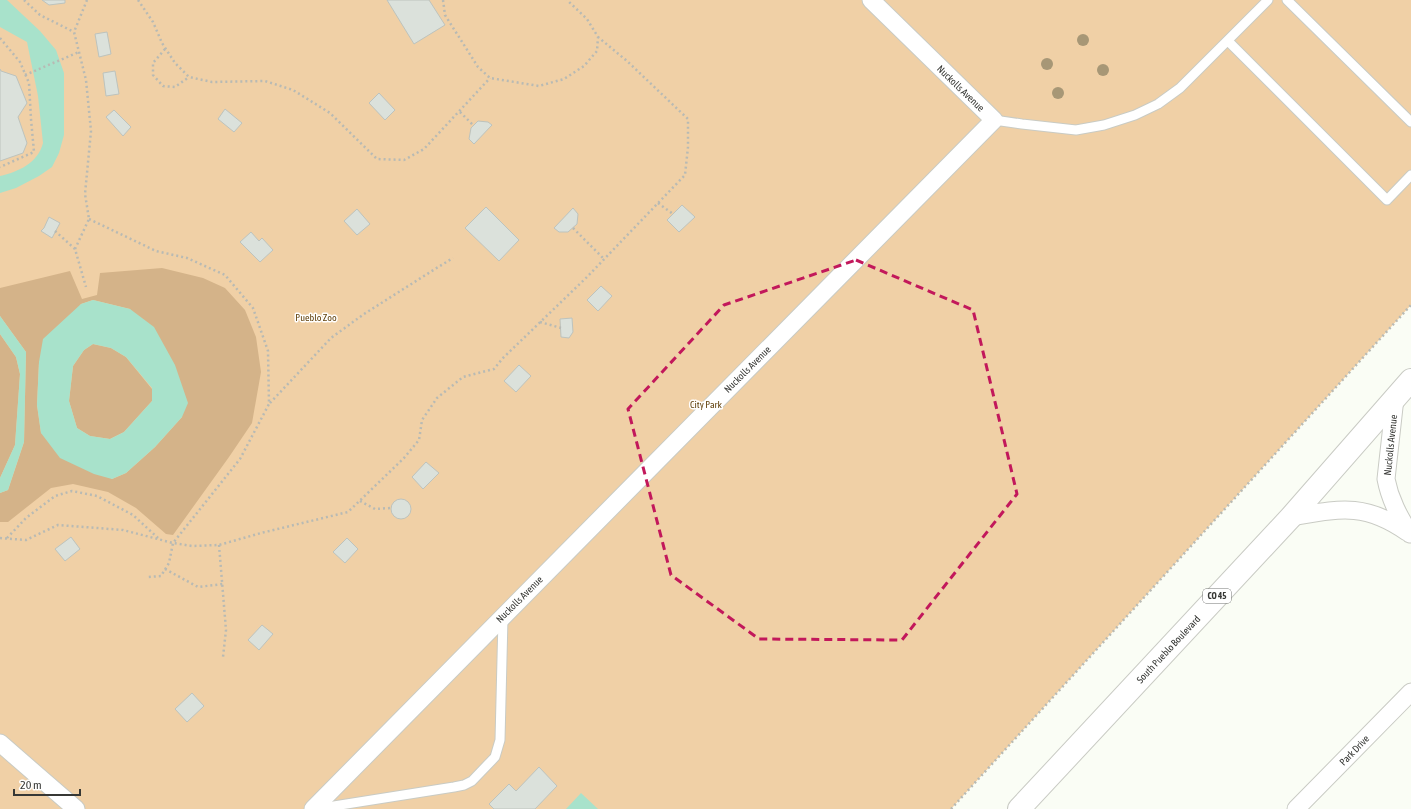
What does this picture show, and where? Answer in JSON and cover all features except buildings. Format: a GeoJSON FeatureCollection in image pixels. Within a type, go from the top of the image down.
{"type":"FeatureCollection","features":[{"type":"Feature","properties":{"kind":"main road","name":"South Pueblo Boulevard"},"geometry":{"type":"LineString","coordinates":[[1019,809],[1291,517],[1411,380]]}},
{"type":"Feature","properties":{"kind":"street","name":"Nuckolls Avenue"},"geometry":{"type":"LineString","coordinates":[[314,809],[994,120],[871,0]]}},
{"type":"Feature","properties":{"kind":"street","name":"Nuckolls Avenue"},"geometry":{"type":"LineString","coordinates":[[1395,398],[1386,479],[1388,491],[1396,511],[1410,534]]}},
{"type":"Feature","properties":{"kind":"street","name":"Nuckolls Avenue"},"geometry":{"type":"LineString","coordinates":[[1291,517],[1344,509],[1370,512],[1382,517],[1410,534]]}},
{"type":"Feature","properties":{"kind":"street","name":"Park Drive"},"geometry":{"type":"LineString","coordinates":[[1296,809],[1411,692]]}},
{"type":"Feature","properties":{"kind":"street"},"geometry":{"type":"LineString","coordinates":[[0,743],[76,809]]}},
{"type":"Feature","properties":{"kind":"lane"},"geometry":{"type":"LineString","coordinates":[[994,120],[1076,130],[1104,125],[1135,115],[1158,104],[1180,88],[1268,0]]}},
{"type":"Feature","properties":{"kind":"lane"},"geometry":{"type":"LineString","coordinates":[[1287,0],[1411,122]]}},
{"type":"Feature","properties":{"kind":"lane"},"geometry":{"type":"LineString","coordinates":[[1228,41],[1387,200],[1411,175]]}},
{"type":"Feature","properties":{"kind":"lane"},"geometry":{"type":"LineString","coordinates":[[314,809],[454,787],[464,785],[472,781],[495,757],[500,740],[503,616]]}},
{"type":"Feature","properties":{"kind":"path"},"geometry":{"type":"LineString","coordinates":[[24,0],[40,15],[74,32]]}},
{"type":"Feature","properties":{"kind":"path"},"geometry":{"type":"LineString","coordinates":[[75,249],[89,219],[85,194],[91,131],[86,80],[74,32],[87,0]]}},
{"type":"Feature","properties":{"kind":"path"},"geometry":{"type":"LineString","coordinates":[[138,0],[153,22],[165,49],[174,63],[189,76],[212,82],[265,81],[293,90],[330,113],[377,159],[404,160],[424,149],[490,78]]}},
{"type":"Feature","properties":{"kind":"path"},"geometry":{"type":"LineString","coordinates":[[442,0],[445,16],[478,67],[490,78],[539,86],[564,79],[584,66],[597,51],[598,37]]}},
{"type":"Feature","properties":{"kind":"path"},"geometry":{"type":"LineString","coordinates":[[0,538],[26,540],[58,525],[123,530],[173,543],[192,546],[220,546],[348,512],[360,501],[404,458],[419,440],[422,420],[437,398],[463,376],[494,369],[503,358],[604,259],[685,175],[688,147],[688,120],[627,61],[598,37],[587,19],[567,0]]}},
{"type":"Feature","properties":{"kind":"path"},"geometry":{"type":"LineString","coordinates":[[0,38],[20,62],[29,83],[30,119],[34,152],[0,167]]}},
{"type":"Feature","properties":{"kind":"path"},"geometry":{"type":"LineString","coordinates":[[165,49],[153,63],[153,75],[163,86],[175,87],[189,76]]}},
{"type":"Feature","properties":{"kind":"path"},"geometry":{"type":"LineString","coordinates":[[25,75],[79,52]]}},
{"type":"Feature","properties":{"kind":"path"},"geometry":{"type":"LineString","coordinates":[[460,112],[474,126]]}},
{"type":"Feature","properties":{"kind":"path"},"geometry":{"type":"LineString","coordinates":[[658,202],[673,214]]}},
{"type":"Feature","properties":{"kind":"path"},"geometry":{"type":"LineString","coordinates":[[89,219],[156,251],[187,258],[225,275],[253,308],[268,351],[269,404]]}},
{"type":"Feature","properties":{"kind":"path"},"geometry":{"type":"LineString","coordinates":[[573,228],[604,259]]}},
{"type":"Feature","properties":{"kind":"path"},"geometry":{"type":"LineString","coordinates":[[56,231],[75,249],[86,287]]}},
{"type":"Feature","properties":{"kind":"path"},"geometry":{"type":"LineString","coordinates":[[148,577],[162,576],[169,563],[173,543],[240,459],[269,404],[331,338],[364,314],[453,258]]}},
{"type":"Feature","properties":{"kind":"path"},"geometry":{"type":"LineString","coordinates":[[951,809],[1411,305]]}},
{"type":"Feature","properties":{"kind":"path"},"geometry":{"type":"LineString","coordinates":[[540,322],[561,328]]}},
{"type":"Feature","properties":{"kind":"path"},"geometry":{"type":"LineString","coordinates":[[7,538],[26,518],[55,496],[72,491],[97,496],[133,515],[158,539]]}},
{"type":"Feature","properties":{"kind":"path"},"geometry":{"type":"LineString","coordinates":[[360,501],[375,509],[390,508]]}},
{"type":"Feature","properties":{"kind":"path"},"geometry":{"type":"LineString","coordinates":[[220,546],[226,630],[223,657]]}},
{"type":"Feature","properties":{"kind":"path"},"geometry":{"type":"LineString","coordinates":[[165,569],[198,587],[223,584]]}},
{"type":"Feature","properties":{"kind":"highlighted area"},"geometry":{"type":"Polygon","coordinates":[[[856,260],[973,310],[1017,494],[902,640],[759,639],[671,575],[628,409],[724,305],[856,260]]]}},
{"type":"Feature","properties":{"kind":"green space","name":"City Park"},"geometry":{"type":"Polygon","coordinates":[[[0,0],[1411,0],[1411,305],[951,809],[0,809],[0,0]]]}},
{"type":"Feature","properties":{"kind":"shaded area"},"geometry":{"type":"Polygon","coordinates":[[[0,0],[7,0],[40,31],[56,50],[64,73],[64,135],[59,153],[52,167],[39,176],[16,188],[0,193],[0,176],[14,172],[26,166],[37,156],[43,143],[38,96],[27,42],[0,27],[0,0]]]}},
{"type":"Feature","properties":{"kind":"shaded area"},"geometry":{"type":"Polygon","coordinates":[[[162,268],[203,278],[225,288],[245,310],[256,337],[261,372],[252,423],[173,535],[166,534],[136,508],[108,492],[73,484],[51,488],[8,522],[0,522],[0,493],[8,490],[24,442],[26,352],[0,316],[0,288],[70,271],[82,299],[97,295],[100,273],[162,268]],[[93,300],[81,304],[39,362],[37,405],[41,433],[112,479],[126,473],[155,447],[182,417],[130,309],[93,300]]]}},
{"type":"Feature","properties":{"kind":"shaded area"},"geometry":{"type":"Polygon","coordinates":[[[93,300],[130,309],[154,327],[175,365],[188,403],[182,417],[155,447],[126,473],[112,479],[94,474],[60,458],[41,433],[37,405],[39,362],[43,339],[81,304],[93,300]],[[93,344],[84,350],[73,366],[69,401],[77,428],[90,436],[110,439],[124,432],[152,401],[152,388],[126,357],[111,348],[93,344]]]}},
{"type":"Feature","properties":{"kind":"shaded area"},"geometry":{"type":"Polygon","coordinates":[[[0,316],[26,352],[24,442],[8,490],[0,493],[0,478],[15,445],[20,374],[16,357],[0,334],[0,316]]]}},
{"type":"Feature","properties":{"kind":"shaded area"},"geometry":{"type":"Polygon","coordinates":[[[0,334],[16,357],[20,374],[15,445],[0,478],[0,334]]]}},
{"type":"Feature","properties":{"kind":"shaded area"},"geometry":{"type":"Polygon","coordinates":[[[93,344],[111,348],[126,357],[152,389],[152,401],[124,432],[110,439],[90,436],[77,428],[69,401],[73,366],[84,350],[93,344]]]}},
{"type":"Feature","properties":{"kind":"shaded area"},"geometry":{"type":"Polygon","coordinates":[[[581,793],[598,809],[566,809],[581,793]]]}},
{"type":"Feature","properties":{"kind":"park label","name":"Pueblo Zoo"},"geometry":{"type":"Point","coordinates":[316,317]}}]}
